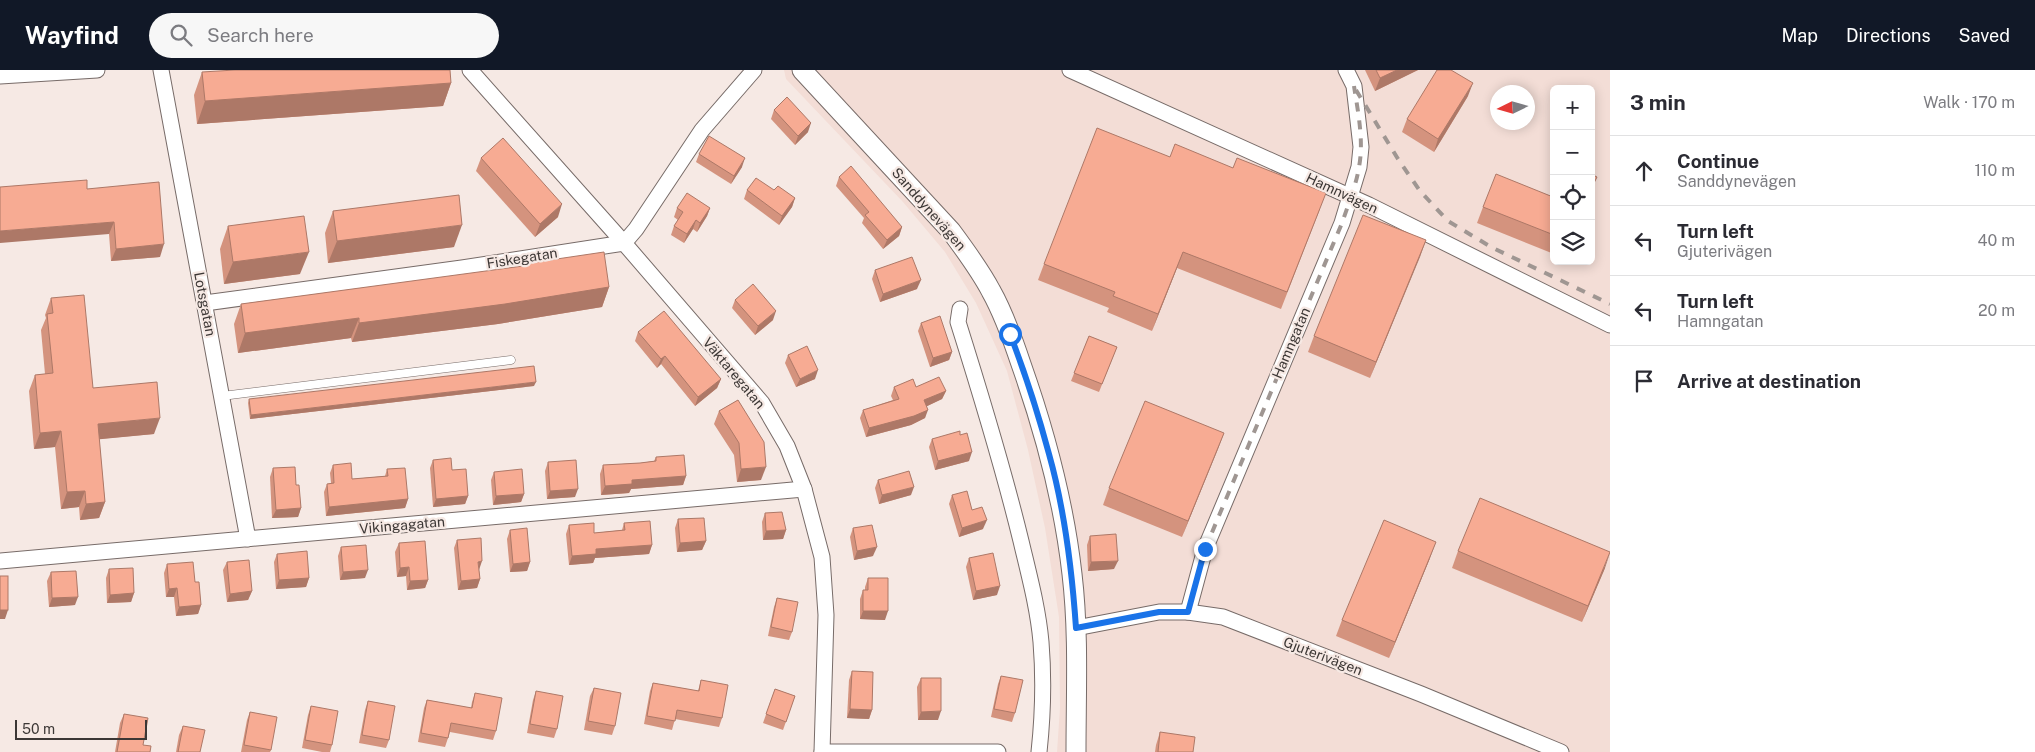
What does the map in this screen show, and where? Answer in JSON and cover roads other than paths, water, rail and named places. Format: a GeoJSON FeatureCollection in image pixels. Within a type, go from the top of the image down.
{"type":"FeatureCollection","features":[{"type":"Feature","properties":{"kind":"street"},"geometry":{"type":"LineString","coordinates":[[9,73],[97,70]]}},
{"type":"Feature","properties":{"kind":"street","name":"Lotsgatan"},"geometry":{"type":"LineString","coordinates":[[161,70],[248,539]]}},
{"type":"Feature","properties":{"kind":"street","name":"Väktaregatan"},"geometry":{"type":"LineString","coordinates":[[470,70],[624,243],[762,403],[787,446],[804,489],[822,557],[826,614],[822,752]]}},
{"type":"Feature","properties":{"kind":"street"},"geometry":{"type":"LineString","coordinates":[[624,243],[636,229],[702,130],[754,70]]}},
{"type":"Feature","properties":{"kind":"street","name":"Sanddynevägen"},"geometry":{"type":"LineString","coordinates":[[802,70],[951,231],[973,260],[992,292],[1010,334],[1025,374],[1050,455],[1072,574],[1076,628],[1076,752]]}},
{"type":"Feature","properties":{"kind":"street","name":"Hamnvägen"},"geometry":{"type":"LineString","coordinates":[[1070,70],[1350,196],[1610,325]]}},
{"type":"Feature","properties":{"kind":"street","name":"Hamngatan"},"geometry":{"type":"LineString","coordinates":[[1188,612],[1205,549],[1342,223],[1360,167],[1361,147],[1354,86],[1346,70]]}},
{"type":"Feature","properties":{"kind":"street","name":"Fiskegatan"},"geometry":{"type":"LineString","coordinates":[[205,303],[624,243]]}},
{"type":"Feature","properties":{"kind":"street"},"geometry":{"type":"LineString","coordinates":[[960,309],[958,322],[1007,483],[1035,603],[1041,642],[1043,678],[1043,715],[1039,752]]}},
{"type":"Feature","properties":{"kind":"street","name":"Vikingagatan"},"geometry":{"type":"LineString","coordinates":[[0,561],[804,489]]}},
{"type":"Feature","properties":{"kind":"street","name":"Gjuterivägen"},"geometry":{"type":"LineString","coordinates":[[1076,628],[1159,612],[1188,612],[1223,617],[1421,694],[1561,752]]}},
{"type":"Feature","properties":{"kind":"street"},"geometry":{"type":"LineString","coordinates":[[822,752],[998,752]]}},
{"type":"Feature","properties":{"kind":"lane"},"geometry":{"type":"LineString","coordinates":[[222,396],[511,360]]}},
{"type":"Feature","properties":{"kind":"railway"},"geometry":{"type":"LineString","coordinates":[[1205,549],[1342,223],[1352,195],[1358,174],[1361,147],[1354,86]]}},
{"type":"Feature","properties":{"kind":"railway"},"geometry":{"type":"LineString","coordinates":[[1356,90],[1420,191],[1448,221],[1491,247],[1610,304]]}}]}
